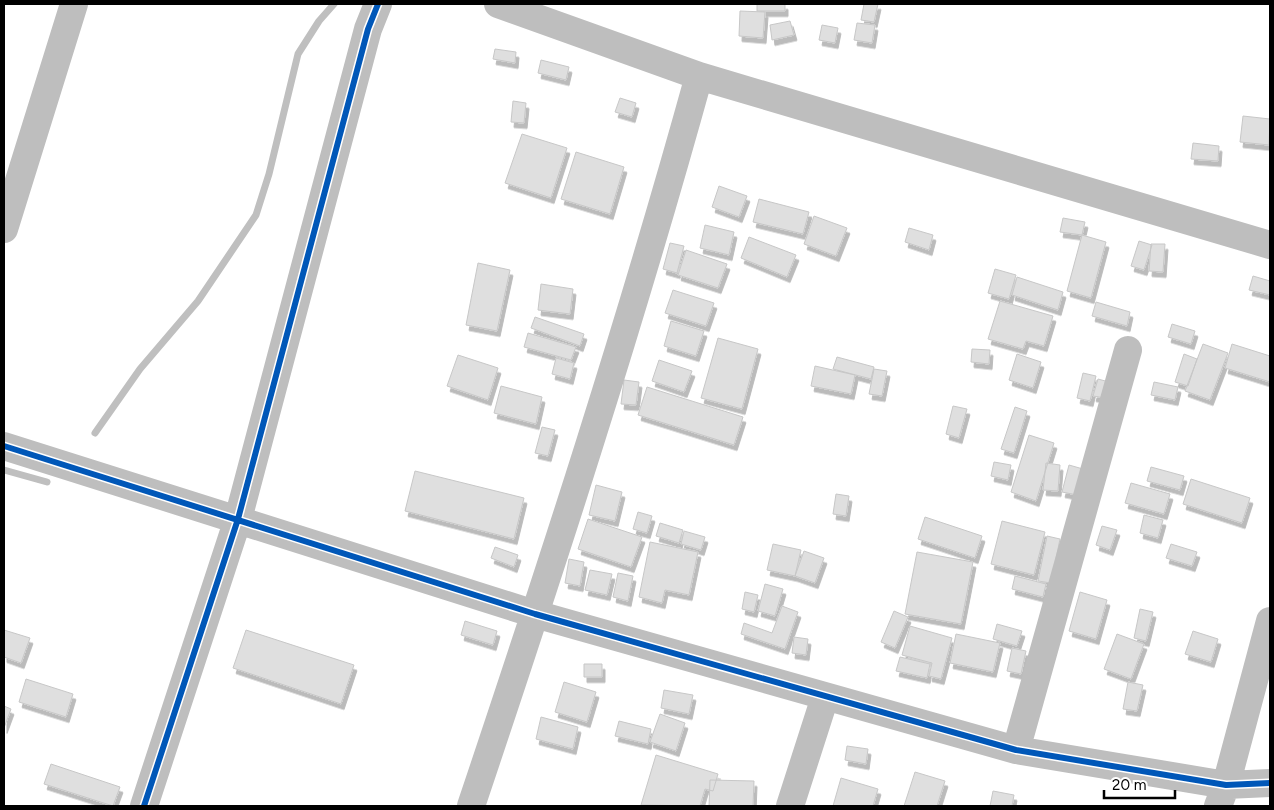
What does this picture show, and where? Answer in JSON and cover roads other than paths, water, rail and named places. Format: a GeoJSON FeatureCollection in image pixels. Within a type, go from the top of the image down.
{"type":"FeatureCollection","features":[{"type":"Feature","properties":{"kind":"street"},"geometry":{"type":"LineString","coordinates":[[4,229],[74,4]]}},
{"type":"Feature","properties":{"kind":"street"},"geometry":{"type":"LineString","coordinates":[[144,806],[238,519],[368,29],[378,4]]}},
{"type":"Feature","properties":{"kind":"street"},"geometry":{"type":"LineString","coordinates":[[498,4],[699,76],[1270,245]]}},
{"type":"Feature","properties":{"kind":"street"},"geometry":{"type":"LineString","coordinates":[[471,806],[535,614],[666,196],[699,76]]}},
{"type":"Feature","properties":{"kind":"street"},"geometry":{"type":"LineString","coordinates":[[1016,750],[1128,350]]}},
{"type":"Feature","properties":{"kind":"street"},"geometry":{"type":"LineString","coordinates":[[4,446],[535,614],[1016,750],[1222,796],[1270,784]]}},
{"type":"Feature","properties":{"kind":"street"},"geometry":{"type":"LineString","coordinates":[[1222,796],[1270,621]]}},
{"type":"Feature","properties":{"kind":"street"},"geometry":{"type":"LineString","coordinates":[[790,806],[825,697]]}},
{"type":"Feature","properties":{"kind":"waterway"},"geometry":{"type":"LineString","coordinates":[[95,433],[140,369],[198,301],[256,215],[269,174],[298,54],[319,21],[334,4]]}},
{"type":"Feature","properties":{"kind":"waterway"},"geometry":{"type":"LineString","coordinates":[[4,470],[47,482]]}}]}
